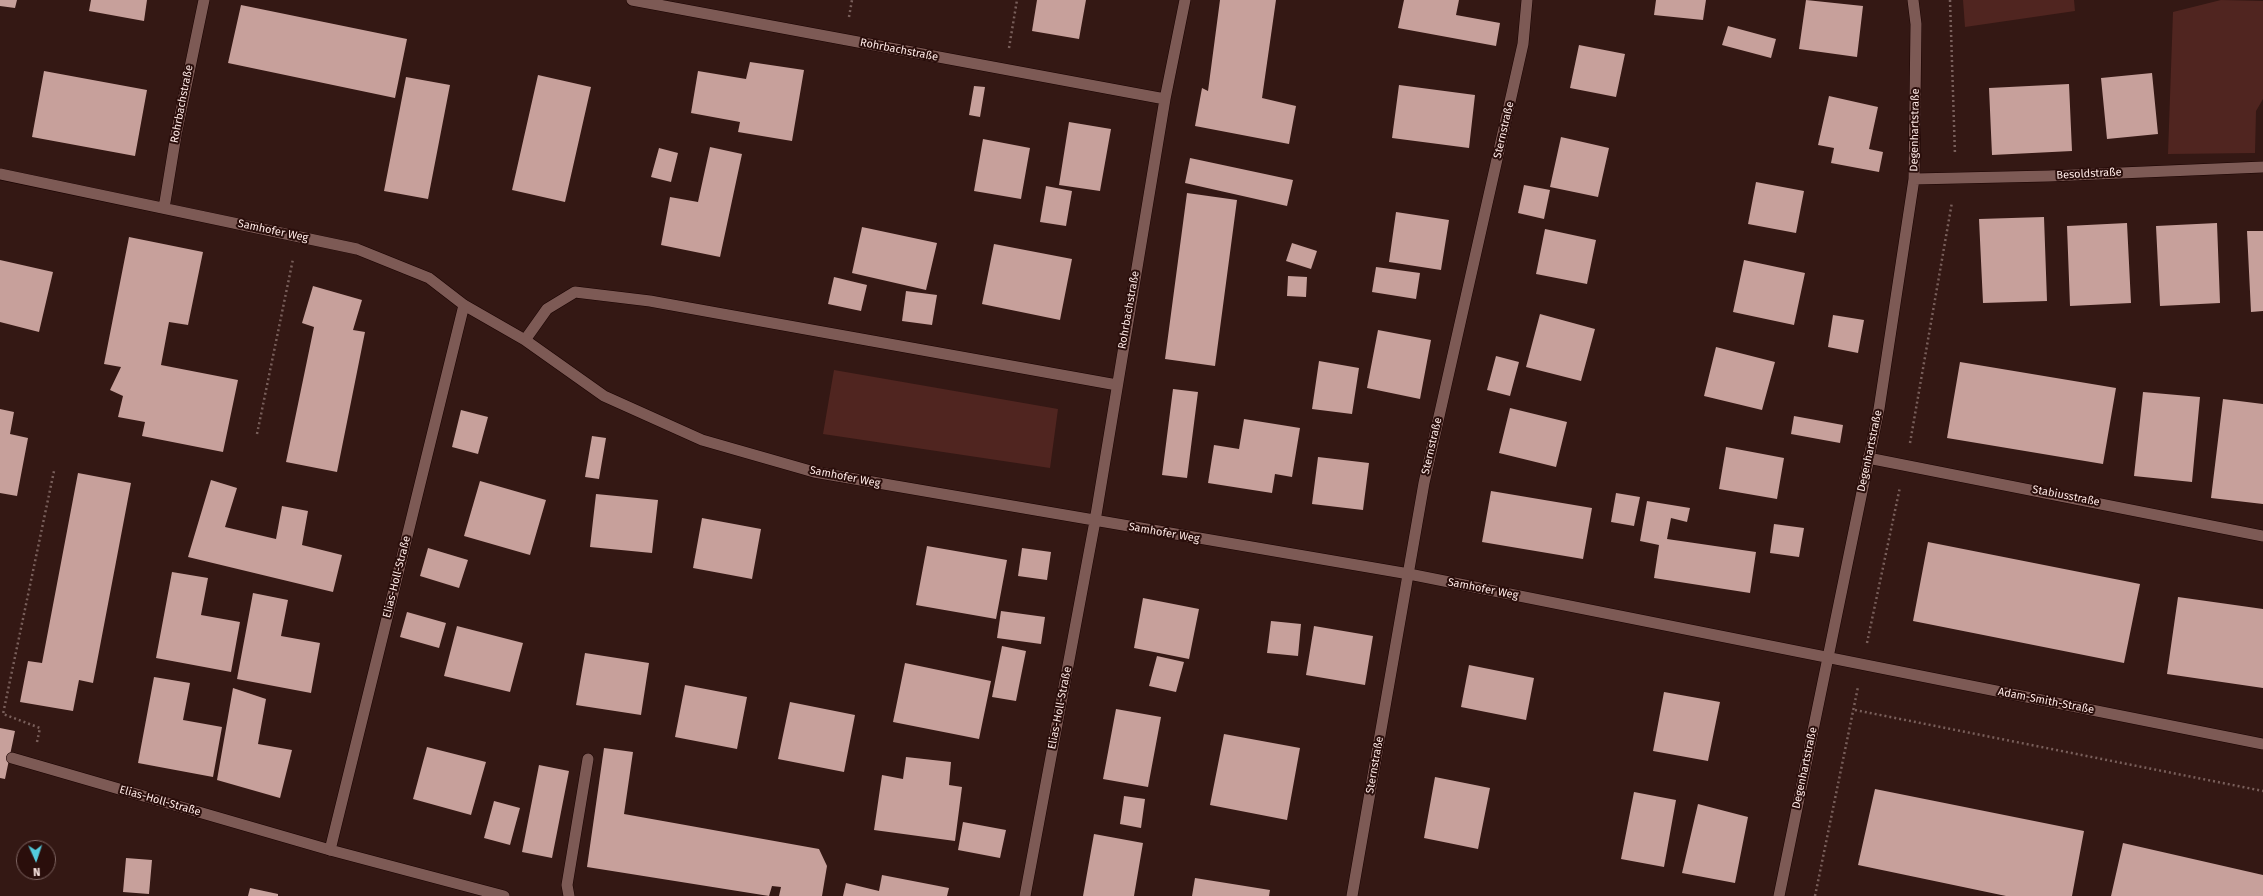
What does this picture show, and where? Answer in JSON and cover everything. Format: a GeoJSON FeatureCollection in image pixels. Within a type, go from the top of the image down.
{"type":"FeatureCollection","features":[{"type":"Feature","properties":{"kind":"street","name":"Rohrbachstraße"},"geometry":{"type":"LineString","coordinates":[[164,208],[176,135],[204,0]]}},
{"type":"Feature","properties":{"kind":"street","name":"Rohrbachstraße"},"geometry":{"type":"LineString","coordinates":[[632,0],[1165,100]]}},
{"type":"Feature","properties":{"kind":"street","name":"Rohrbachstraße"},"geometry":{"type":"LineString","coordinates":[[1095,521],[1165,100],[1185,0]]}},
{"type":"Feature","properties":{"kind":"street","name":"Sternstraße"},"geometry":{"type":"LineString","coordinates":[[1352,896],[1424,482],[1523,44],[1527,0]]}},
{"type":"Feature","properties":{"kind":"street","name":"Degenhartstraße"},"geometry":{"type":"LineString","coordinates":[[1779,896],[1879,409],[1914,179],[1916,24],[1913,0]]}},
{"type":"Feature","properties":{"kind":"street","name":"Besoldstraße"},"geometry":{"type":"LineString","coordinates":[[1914,179],[2049,176],[2263,167]]}},
{"type":"Feature","properties":{"kind":"street","name":"Samhofer Weg"},"geometry":{"type":"LineString","coordinates":[[0,174],[357,249],[429,278],[464,305],[525,340],[604,396],[702,440],[814,472],[1409,574],[1828,657]]}},
{"type":"Feature","properties":{"kind":"street"},"geometry":{"type":"LineString","coordinates":[[525,340],[547,309],[575,292],[650,301],[1117,385]]}},
{"type":"Feature","properties":{"kind":"street","name":"Elias-Holl-Straße"},"geometry":{"type":"LineString","coordinates":[[330,850],[464,305]]}},
{"type":"Feature","properties":{"kind":"street","name":"Stabiusstraße"},"geometry":{"type":"LineString","coordinates":[[1868,458],[2263,536]]}},
{"type":"Feature","properties":{"kind":"street","name":"Elias-Holl-Straße"},"geometry":{"type":"LineString","coordinates":[[1025,896],[1095,521]]}},
{"type":"Feature","properties":{"kind":"street","name":"Adam-Smith-Straße"},"geometry":{"type":"LineString","coordinates":[[1828,657],[2263,744]]}},
{"type":"Feature","properties":{"kind":"street","name":"Elias-Holl-Straße"},"geometry":{"type":"LineString","coordinates":[[12,758],[330,850],[504,896]]}},
{"type":"Feature","properties":{"kind":"street"},"geometry":{"type":"LineString","coordinates":[[569,896],[567,885],[588,759]]}},
{"type":"Feature","properties":{"kind":"path"},"geometry":{"type":"LineString","coordinates":[[1004,70],[1017,0]]}},
{"type":"Feature","properties":{"kind":"path"},"geometry":{"type":"LineString","coordinates":[[257,434],[298,237]]}},
{"type":"Feature","properties":{"kind":"path"},"geometry":{"type":"LineString","coordinates":[[32,764],[40,728],[3,714],[54,471]]}},
{"type":"Feature","properties":{"kind":"path"},"geometry":{"type":"LineString","coordinates":[[1855,710],[2263,791]]}},
{"type":"Feature","properties":{"kind":"shaded area"},"geometry":{"type":"Polygon","coordinates":[[[1963,0],[2074,0],[2075,11],[1965,27],[1963,0]]]}},
{"type":"Feature","properties":{"kind":"shaded area"},"geometry":{"type":"Polygon","coordinates":[[[2221,0],[2263,1],[2263,99],[2256,111],[2255,153],[2168,154],[2173,12],[2221,0]]]}},
{"type":"Feature","properties":{"kind":"shaded area"},"geometry":{"type":"Polygon","coordinates":[[[834,370],[1058,409],[1050,468],[823,434],[834,370]]]}},
{"type":"Feature","properties":{"kind":"building"},"geometry":{"type":"Polygon","coordinates":[[[0,0],[17,0],[15,8],[0,6],[0,0]]]}},
{"type":"Feature","properties":{"kind":"building"},"geometry":{"type":"Polygon","coordinates":[[[91,0],[147,0],[144,21],[89,11],[91,0]]]}},
{"type":"Feature","properties":{"kind":"building"},"geometry":{"type":"Polygon","coordinates":[[[1037,0],[1086,0],[1079,39],[1032,31],[1037,0]]]}},
{"type":"Feature","properties":{"kind":"building"},"geometry":{"type":"Polygon","coordinates":[[[1220,0],[1276,0],[1262,98],[1296,106],[1289,144],[1195,126],[1202,88],[1208,91],[1220,0]]]}},
{"type":"Feature","properties":{"kind":"building"},"geometry":{"type":"Polygon","coordinates":[[[1404,0],[1459,0],[1456,15],[1500,23],[1496,46],[1398,28],[1404,0]]]}},
{"type":"Feature","properties":{"kind":"building"},"geometry":{"type":"Polygon","coordinates":[[[1656,0],[1706,0],[1703,20],[1654,15],[1656,0]]]}},
{"type":"Feature","properties":{"kind":"building"},"geometry":{"type":"Polygon","coordinates":[[[1806,0],[1863,6],[1857,57],[1799,49],[1806,0]]]}},
{"type":"Feature","properties":{"kind":"building"},"geometry":{"type":"Polygon","coordinates":[[[241,5],[407,39],[395,98],[228,63],[241,5]]]}},
{"type":"Feature","properties":{"kind":"building"},"geometry":{"type":"Polygon","coordinates":[[[1728,26],[1776,39],[1771,58],[1722,45],[1728,26]]]}},
{"type":"Feature","properties":{"kind":"building"},"geometry":{"type":"Polygon","coordinates":[[[1579,45],[1625,54],[1616,97],[1570,88],[1579,45]]]}},
{"type":"Feature","properties":{"kind":"building"},"geometry":{"type":"Polygon","coordinates":[[[750,62],[804,70],[792,141],[738,132],[740,122],[691,113],[698,71],[746,79],[750,62]]]}},
{"type":"Feature","properties":{"kind":"building"},"geometry":{"type":"Polygon","coordinates":[[[44,71],[147,90],[135,156],[32,137],[44,71]]]}},
{"type":"Feature","properties":{"kind":"building"},"geometry":{"type":"Polygon","coordinates":[[[2152,73],[2158,134],[2107,139],[2101,78],[2152,73]]]}},
{"type":"Feature","properties":{"kind":"building"},"geometry":{"type":"Polygon","coordinates":[[[538,75],[591,87],[565,202],[512,190],[538,75]]]}},
{"type":"Feature","properties":{"kind":"building"},"geometry":{"type":"Polygon","coordinates":[[[406,77],[450,85],[428,199],[384,191],[406,77]]]}},
{"type":"Feature","properties":{"kind":"building"},"geometry":{"type":"Polygon","coordinates":[[[2069,84],[2072,151],[1992,155],[1989,88],[2069,84]]]}},
{"type":"Feature","properties":{"kind":"building"},"geometry":{"type":"Polygon","coordinates":[[[1399,85],[1475,95],[1469,148],[1392,138],[1399,85]]]}},
{"type":"Feature","properties":{"kind":"building"},"geometry":{"type":"Polygon","coordinates":[[[974,86],[985,87],[980,117],[969,115],[974,86]]]}},
{"type":"Feature","properties":{"kind":"building"},"geometry":{"type":"Polygon","coordinates":[[[1829,96],[1878,107],[1869,149],[1883,152],[1879,172],[1831,163],[1834,148],[1818,145],[1829,96]]]}},
{"type":"Feature","properties":{"kind":"building"},"geometry":{"type":"Polygon","coordinates":[[[1069,122],[1111,129],[1100,191],[1059,185],[1069,122]]]}},
{"type":"Feature","properties":{"kind":"building"},"geometry":{"type":"Polygon","coordinates":[[[1561,137],[1609,148],[1598,197],[1550,187],[1561,137]]]}},
{"type":"Feature","properties":{"kind":"building"},"geometry":{"type":"Polygon","coordinates":[[[983,139],[1030,148],[1021,199],[974,191],[983,139]]]}},
{"type":"Feature","properties":{"kind":"building"},"geometry":{"type":"Polygon","coordinates":[[[710,147],[742,154],[720,257],[661,245],[670,197],[698,202],[710,147]]]}},
{"type":"Feature","properties":{"kind":"building"},"geometry":{"type":"Polygon","coordinates":[[[659,148],[678,153],[671,182],[651,177],[659,148]]]}},
{"type":"Feature","properties":{"kind":"building"},"geometry":{"type":"Polygon","coordinates":[[[1190,158],[1293,180],[1287,206],[1185,183],[1190,158]]]}},
{"type":"Feature","properties":{"kind":"building"},"geometry":{"type":"Polygon","coordinates":[[[1756,182],[1804,191],[1796,233],[1748,224],[1756,182]]]}},
{"type":"Feature","properties":{"kind":"building"},"geometry":{"type":"Polygon","coordinates":[[[1524,185],[1550,190],[1544,219],[1518,213],[1524,185]]]}},
{"type":"Feature","properties":{"kind":"building"},"geometry":{"type":"Polygon","coordinates":[[[1046,186],[1072,191],[1066,226],[1040,222],[1046,186]]]}},
{"type":"Feature","properties":{"kind":"building"},"geometry":{"type":"Polygon","coordinates":[[[1187,193],[1237,200],[1215,366],[1165,359],[1187,193]]]}},
{"type":"Feature","properties":{"kind":"building"},"geometry":{"type":"Polygon","coordinates":[[[1396,212],[1449,220],[1441,270],[1389,262],[1396,212]]]}},
{"type":"Feature","properties":{"kind":"building"},"geometry":{"type":"Polygon","coordinates":[[[2044,217],[2047,301],[1983,303],[1979,219],[2044,217]]]}},
{"type":"Feature","properties":{"kind":"building"},"geometry":{"type":"Polygon","coordinates":[[[2127,223],[2131,303],[2070,306],[2067,226],[2127,223]]]}},
{"type":"Feature","properties":{"kind":"building"},"geometry":{"type":"Polygon","coordinates":[[[2217,223],[2220,303],[2160,306],[2156,226],[2217,223]]]}},
{"type":"Feature","properties":{"kind":"building"},"geometry":{"type":"Polygon","coordinates":[[[862,227],[937,243],[926,290],[852,273],[862,227]]]}},
{"type":"Feature","properties":{"kind":"building"},"geometry":{"type":"Polygon","coordinates":[[[1545,229],[1596,240],[1587,284],[1536,274],[1545,229]]]}},
{"type":"Feature","properties":{"kind":"building"},"geometry":{"type":"Polygon","coordinates":[[[2247,231],[2263,231],[2263,311],[2251,312],[2247,231]]]}},
{"type":"Feature","properties":{"kind":"building"},"geometry":{"type":"Polygon","coordinates":[[[129,237],[203,252],[188,325],[169,322],[161,365],[238,380],[223,452],[142,436],[145,422],[118,417],[123,396],[110,390],[121,367],[104,364],[129,237]]]}},
{"type":"Feature","properties":{"kind":"building"},"geometry":{"type":"Polygon","coordinates":[[[1292,243],[1317,251],[1311,269],[1286,261],[1292,243]]]}},
{"type":"Feature","properties":{"kind":"building"},"geometry":{"type":"Polygon","coordinates":[[[994,244],[1072,259],[1060,320],[982,304],[994,244]]]}},
{"type":"Feature","properties":{"kind":"building"},"geometry":{"type":"Polygon","coordinates":[[[0,260],[53,272],[39,332],[0,322],[0,260]]]}},
{"type":"Feature","properties":{"kind":"building"},"geometry":{"type":"Polygon","coordinates":[[[1744,260],[1805,273],[1794,325],[1733,312],[1744,260]]]}},
{"type":"Feature","properties":{"kind":"building"},"geometry":{"type":"Polygon","coordinates":[[[1376,267],[1420,273],[1416,299],[1372,292],[1376,267]]]}},
{"type":"Feature","properties":{"kind":"building"},"geometry":{"type":"Polygon","coordinates":[[[1288,276],[1307,277],[1306,297],[1287,296],[1288,276]]]}},
{"type":"Feature","properties":{"kind":"building"},"geometry":{"type":"Polygon","coordinates":[[[834,277],[867,285],[861,311],[828,304],[834,277]]]}},
{"type":"Feature","properties":{"kind":"building"},"geometry":{"type":"Polygon","coordinates":[[[313,286],[362,300],[353,330],[365,332],[337,472],[286,462],[314,327],[302,323],[313,286]]]}},
{"type":"Feature","properties":{"kind":"building"},"geometry":{"type":"Polygon","coordinates":[[[906,291],[937,295],[932,325],[902,321],[906,291]]]}},
{"type":"Feature","properties":{"kind":"building"},"geometry":{"type":"Polygon","coordinates":[[[1540,314],[1595,329],[1581,381],[1526,367],[1540,314]]]}},
{"type":"Feature","properties":{"kind":"building"},"geometry":{"type":"Polygon","coordinates":[[[1833,315],[1864,320],[1858,353],[1828,347],[1833,315]]]}},
{"type":"Feature","properties":{"kind":"building"},"geometry":{"type":"Polygon","coordinates":[[[1378,330],[1431,340],[1420,399],[1367,388],[1378,330]]]}},
{"type":"Feature","properties":{"kind":"building"},"geometry":{"type":"Polygon","coordinates":[[[1716,347],[1775,362],[1762,410],[1704,396],[1716,347]]]}},
{"type":"Feature","properties":{"kind":"building"},"geometry":{"type":"Polygon","coordinates":[[[1496,356],[1519,362],[1510,396],[1487,390],[1496,356]]]}},
{"type":"Feature","properties":{"kind":"building"},"geometry":{"type":"Polygon","coordinates":[[[1319,361],[1359,368],[1352,414],[1312,409],[1319,361]]]}},
{"type":"Feature","properties":{"kind":"building"},"geometry":{"type":"Polygon","coordinates":[[[1960,362],[2116,388],[2103,464],[1947,438],[1960,362]]]}},
{"type":"Feature","properties":{"kind":"building"},"geometry":{"type":"Polygon","coordinates":[[[1173,389],[1198,392],[1187,478],[1162,475],[1173,389]]]}},
{"type":"Feature","properties":{"kind":"building"},"geometry":{"type":"Polygon","coordinates":[[[2143,392],[2200,397],[2192,482],[2134,476],[2143,392]]]}},
{"type":"Feature","properties":{"kind":"building"},"geometry":{"type":"Polygon","coordinates":[[[2223,399],[2263,404],[2263,504],[2211,498],[2223,399]]]}},
{"type":"Feature","properties":{"kind":"building"},"geometry":{"type":"Polygon","coordinates":[[[1510,408],[1567,422],[1556,467],[1499,453],[1510,408]]]}},
{"type":"Feature","properties":{"kind":"building"},"geometry":{"type":"Polygon","coordinates":[[[0,409],[14,412],[10,434],[28,438],[17,496],[0,493],[0,409]]]}},
{"type":"Feature","properties":{"kind":"building"},"geometry":{"type":"Polygon","coordinates":[[[461,410],[488,417],[478,454],[452,447],[461,410]]]}},
{"type":"Feature","properties":{"kind":"building"},"geometry":{"type":"Polygon","coordinates":[[[1794,416],[1843,425],[1840,443],[1791,434],[1794,416]]]}},
{"type":"Feature","properties":{"kind":"building"},"geometry":{"type":"Polygon","coordinates":[[[1244,419],[1300,428],[1292,477],[1275,474],[1272,493],[1208,483],[1214,445],[1239,449],[1244,419]]]}},
{"type":"Feature","properties":{"kind":"building"},"geometry":{"type":"Polygon","coordinates":[[[592,436],[606,438],[599,479],[585,477],[592,436]]]}},
{"type":"Feature","properties":{"kind":"building"},"geometry":{"type":"Polygon","coordinates":[[[1726,447],[1784,458],[1777,499],[1719,489],[1726,447]]]}},
{"type":"Feature","properties":{"kind":"building"},"geometry":{"type":"Polygon","coordinates":[[[1318,457],[1369,463],[1363,510],[1312,504],[1318,457]]]}},
{"type":"Feature","properties":{"kind":"building"},"geometry":{"type":"Polygon","coordinates":[[[78,473],[131,483],[93,683],[79,680],[73,711],[20,702],[28,661],[42,663],[78,473]]]}},
{"type":"Feature","properties":{"kind":"building"},"geometry":{"type":"Polygon","coordinates":[[[211,480],[237,488],[225,527],[276,539],[282,506],[308,511],[302,545],[342,555],[333,592],[188,557],[211,480]]]}},
{"type":"Feature","properties":{"kind":"building"},"geometry":{"type":"Polygon","coordinates":[[[480,481],[546,500],[530,555],[464,536],[480,481]]]}},
{"type":"Feature","properties":{"kind":"building"},"geometry":{"type":"Polygon","coordinates":[[[1491,491],[1592,508],[1583,559],[1482,542],[1491,491]]]}},
{"type":"Feature","properties":{"kind":"building"},"geometry":{"type":"Polygon","coordinates":[[[1616,493],[1640,497],[1634,526],[1611,522],[1616,493]]]}},
{"type":"Feature","properties":{"kind":"building"},"geometry":{"type":"Polygon","coordinates":[[[596,494],[658,500],[652,553],[590,547],[596,494]]]}},
{"type":"Feature","properties":{"kind":"building"},"geometry":{"type":"Polygon","coordinates":[[[1647,501],[1690,508],[1687,522],[1671,518],[1667,539],[1756,552],[1750,593],[1654,578],[1659,545],[1640,541],[1647,501]]]}},
{"type":"Feature","properties":{"kind":"building"},"geometry":{"type":"Polygon","coordinates":[[[702,518],[761,529],[752,579],[693,568],[702,518]]]}},
{"type":"Feature","properties":{"kind":"building"},"geometry":{"type":"Polygon","coordinates":[[[1774,524],[1804,528],[1799,557],[1770,553],[1774,524]]]}},
{"type":"Feature","properties":{"kind":"building"},"geometry":{"type":"Polygon","coordinates":[[[1928,542],[2140,584],[2124,663],[1913,621],[1928,542]]]}},
{"type":"Feature","properties":{"kind":"building"},"geometry":{"type":"Polygon","coordinates":[[[927,546],[1007,560],[996,619],[916,605],[927,546]]]}},
{"type":"Feature","properties":{"kind":"building"},"geometry":{"type":"Polygon","coordinates":[[[428,548],[468,560],[459,588],[420,576],[428,548]]]}},
{"type":"Feature","properties":{"kind":"building"},"geometry":{"type":"Polygon","coordinates":[[[1022,548],[1051,552],[1047,580],[1018,576],[1022,548]]]}},
{"type":"Feature","properties":{"kind":"building"},"geometry":{"type":"Polygon","coordinates":[[[172,572],[208,578],[201,615],[240,622],[231,672],[156,658],[172,572]]]}},
{"type":"Feature","properties":{"kind":"building"},"geometry":{"type":"Polygon","coordinates":[[[253,593],[288,600],[281,636],[320,643],[311,693],[237,679],[253,593]]]}},
{"type":"Feature","properties":{"kind":"building"},"geometry":{"type":"Polygon","coordinates":[[[2178,597],[2263,609],[2263,688],[2167,674],[2178,597]]]}},
{"type":"Feature","properties":{"kind":"building"},"geometry":{"type":"Polygon","coordinates":[[[1143,598],[1199,609],[1189,659],[1134,648],[1143,598]]]}},
{"type":"Feature","properties":{"kind":"building"},"geometry":{"type":"Polygon","coordinates":[[[1001,611],[1045,617],[1041,644],[997,638],[1001,611]]]}},
{"type":"Feature","properties":{"kind":"building"},"geometry":{"type":"Polygon","coordinates":[[[407,612],[446,623],[439,648],[400,637],[407,612]]]}},
{"type":"Feature","properties":{"kind":"building"},"geometry":{"type":"Polygon","coordinates":[[[1271,621],[1301,624],[1298,656],[1267,653],[1271,621]]]}},
{"type":"Feature","properties":{"kind":"building"},"geometry":{"type":"Polygon","coordinates":[[[457,626],[523,643],[510,692],[444,676],[457,626]]]}},
{"type":"Feature","properties":{"kind":"building"},"geometry":{"type":"Polygon","coordinates":[[[1314,626],[1373,636],[1365,685],[1306,675],[1314,626]]]}},
{"type":"Feature","properties":{"kind":"building"},"geometry":{"type":"Polygon","coordinates":[[[1002,646],[1026,651],[1016,701],[992,697],[1002,646]]]}},
{"type":"Feature","properties":{"kind":"building"},"geometry":{"type":"Polygon","coordinates":[[[585,653],[649,663],[641,715],[576,705],[585,653]]]}},
{"type":"Feature","properties":{"kind":"building"},"geometry":{"type":"Polygon","coordinates":[[[1157,656],[1184,662],[1176,692],[1149,686],[1157,656]]]}},
{"type":"Feature","properties":{"kind":"building"},"geometry":{"type":"Polygon","coordinates":[[[905,663],[991,681],[979,739],[893,722],[905,663]]]}},
{"type":"Feature","properties":{"kind":"building"},"geometry":{"type":"Polygon","coordinates":[[[1469,665],[1534,678],[1526,720],[1461,707],[1469,665]]]}},
{"type":"Feature","properties":{"kind":"building"},"geometry":{"type":"Polygon","coordinates":[[[154,677],[190,683],[183,720],[222,727],[213,777],[138,763],[154,677]]]}},
{"type":"Feature","properties":{"kind":"building"},"geometry":{"type":"Polygon","coordinates":[[[685,685],[747,697],[737,749],[675,737],[685,685]]]}},
{"type":"Feature","properties":{"kind":"building"},"geometry":{"type":"Polygon","coordinates":[[[233,688],[266,699],[258,744],[292,750],[280,798],[217,780],[233,688]]]}},
{"type":"Feature","properties":{"kind":"building"},"geometry":{"type":"Polygon","coordinates":[[[1664,692],[1720,702],[1708,761],[1653,751],[1664,692]]]}},
{"type":"Feature","properties":{"kind":"building"},"geometry":{"type":"Polygon","coordinates":[[[790,702],[855,715],[844,772],[778,759],[790,702]]]}},
{"type":"Feature","properties":{"kind":"building"},"geometry":{"type":"Polygon","coordinates":[[[1116,709],[1161,717],[1148,787],[1103,779],[1116,709]]]}},
{"type":"Feature","properties":{"kind":"building"},"geometry":{"type":"Polygon","coordinates":[[[0,728],[15,731],[5,779],[0,778],[0,728]]]}},
{"type":"Feature","properties":{"kind":"building"},"geometry":{"type":"Polygon","coordinates":[[[1224,734],[1300,748],[1287,820],[1210,805],[1224,734]]]}},
{"type":"Feature","properties":{"kind":"building"},"geometry":{"type":"Polygon","coordinates":[[[427,747],[486,762],[471,815],[413,799],[427,747]]]}},
{"type":"Feature","properties":{"kind":"building"},"geometry":{"type":"Polygon","coordinates":[[[604,748],[633,752],[624,814],[819,849],[827,866],[822,896],[779,896],[781,887],[772,886],[769,896],[587,867],[604,748]]]}},
{"type":"Feature","properties":{"kind":"building"},"geometry":{"type":"Polygon","coordinates":[[[906,757],[951,762],[949,785],[962,787],[955,841],[874,830],[882,775],[903,779],[906,757]]]}},
{"type":"Feature","properties":{"kind":"building"},"geometry":{"type":"Polygon","coordinates":[[[539,765],[569,771],[552,858],[522,852],[539,765]]]}},
{"type":"Feature","properties":{"kind":"building"},"geometry":{"type":"Polygon","coordinates":[[[1435,777],[1490,788],[1478,849],[1424,838],[1435,777]]]}},
{"type":"Feature","properties":{"kind":"building"},"geometry":{"type":"Polygon","coordinates":[[[1875,789],[2084,831],[2072,896],[2006,896],[1858,865],[1875,789]]]}},
{"type":"Feature","properties":{"kind":"building"},"geometry":{"type":"Polygon","coordinates":[[[1634,792],[1676,800],[1664,867],[1621,859],[1634,792]]]}},
{"type":"Feature","properties":{"kind":"building"},"geometry":{"type":"Polygon","coordinates":[[[1124,796],[1145,799],[1141,828],[1120,824],[1124,796]]]}},
{"type":"Feature","properties":{"kind":"building"},"geometry":{"type":"Polygon","coordinates":[[[494,801],[520,808],[510,845],[484,838],[494,801]]]}},
{"type":"Feature","properties":{"kind":"building"},"geometry":{"type":"Polygon","coordinates":[[[1698,804],[1748,817],[1735,883],[1682,873],[1698,804]]]}},
{"type":"Feature","properties":{"kind":"building"},"geometry":{"type":"Polygon","coordinates":[[[963,822],[1006,830],[1000,858],[958,850],[963,822]]]}},
{"type":"Feature","properties":{"kind":"building"},"geometry":{"type":"Polygon","coordinates":[[[1094,834],[1143,843],[1134,896],[1083,896],[1094,834]]]}},
{"type":"Feature","properties":{"kind":"building"},"geometry":{"type":"Polygon","coordinates":[[[2123,843],[2263,875],[2263,896],[2111,896],[2123,843]]]}},
{"type":"Feature","properties":{"kind":"building"},"geometry":{"type":"Polygon","coordinates":[[[126,858],[152,860],[149,894],[123,892],[126,858]]]}},
{"type":"Feature","properties":{"kind":"building"},"geometry":{"type":"Polygon","coordinates":[[[882,875],[949,888],[947,896],[843,896],[846,883],[879,891],[882,875]]]}},
{"type":"Feature","properties":{"kind":"building"},"geometry":{"type":"Polygon","coordinates":[[[1195,878],[1270,890],[1269,896],[1192,896],[1195,878]]]}},
{"type":"Feature","properties":{"kind":"building"},"geometry":{"type":"Polygon","coordinates":[[[250,888],[278,894],[278,896],[248,896],[250,888]]]}}]}
